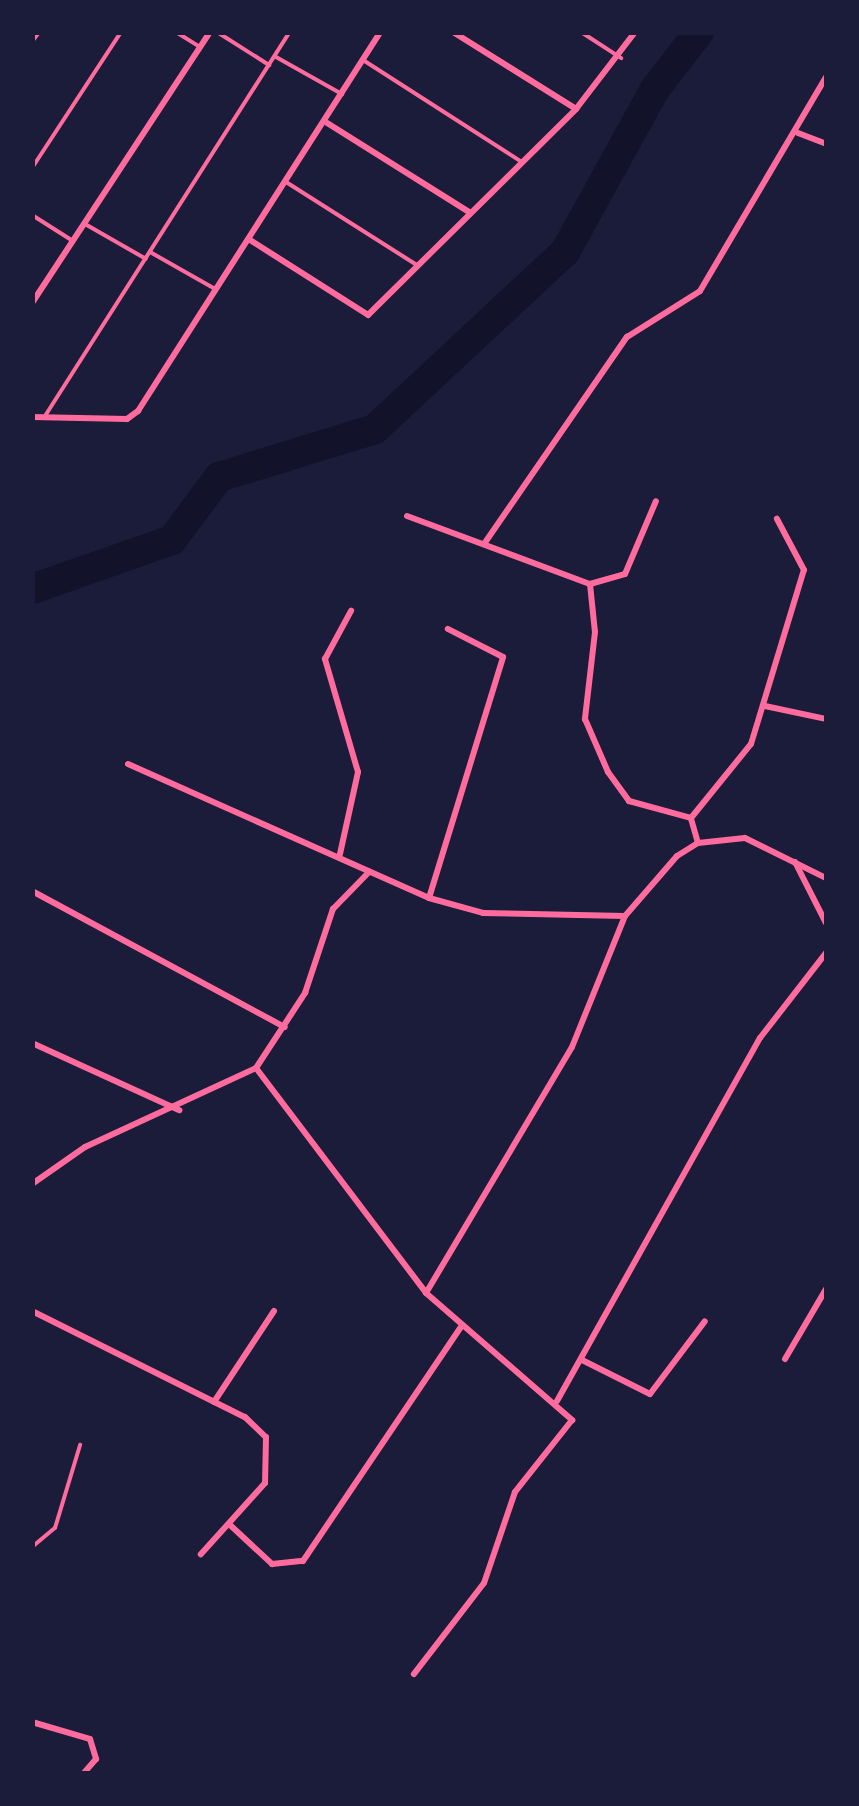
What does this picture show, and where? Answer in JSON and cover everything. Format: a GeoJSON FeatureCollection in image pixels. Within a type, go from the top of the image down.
{"type":"FeatureCollection","features":[{"type":"Feature","properties":{"kind":"street"},"geometry":{"type":"LineString","coordinates":[[32,40],[38,32]]}},
{"type":"Feature","properties":{"kind":"street"},"geometry":{"type":"LineString","coordinates":[[32,303],[213,32]]}},
{"type":"Feature","properties":{"kind":"street"},"geometry":{"type":"LineString","coordinates":[[32,417],[127,419],[250,240],[380,32]]}},
{"type":"Feature","properties":{"kind":"street"},"geometry":{"type":"LineString","coordinates":[[453,32],[576,110]]}},
{"type":"Feature","properties":{"kind":"street"},"geometry":{"type":"LineString","coordinates":[[250,240],[362,315],[418,266],[576,110],[622,58],[635,32]]}},
{"type":"Feature","properties":{"kind":"street"},"geometry":{"type":"LineString","coordinates":[[484,544],[627,337],[700,292],[798,133],[826,77]]}},
{"type":"Feature","properties":{"kind":"street"},"geometry":{"type":"LineString","coordinates":[[324,121],[469,212]]}},
{"type":"Feature","properties":{"kind":"street"},"geometry":{"type":"LineString","coordinates":[[798,133],[826,144]]}},
{"type":"Feature","properties":{"kind":"street"},"geometry":{"type":"LineString","coordinates":[[407,516],[590,584],[625,574],[656,501]]}},
{"type":"Feature","properties":{"kind":"street"},"geometry":{"type":"LineString","coordinates":[[691,818],[751,744],[765,706],[804,570],[777,520]]}},
{"type":"Feature","properties":{"kind":"street"},"geometry":{"type":"LineString","coordinates":[[590,584],[596,632],[585,720],[608,772],[629,801],[691,818]]}},
{"type":"Feature","properties":{"kind":"street"},"geometry":{"type":"LineString","coordinates":[[340,854],[358,772],[326,659],[350,612]]}},
{"type":"Feature","properties":{"kind":"street"},"geometry":{"type":"LineString","coordinates":[[429,898],[503,657],[448,630]]}},
{"type":"Feature","properties":{"kind":"street"},"geometry":{"type":"LineString","coordinates":[[765,706],[826,719]]}},
{"type":"Feature","properties":{"kind":"street"},"geometry":{"type":"LineString","coordinates":[[128,764],[340,854],[369,872],[429,898],[483,913],[624,916]]}},
{"type":"Feature","properties":{"kind":"street"},"geometry":{"type":"LineString","coordinates":[[691,818],[698,842]]}},
{"type":"Feature","properties":{"kind":"street"},"geometry":{"type":"LineString","coordinates":[[426,1293],[572,1047],[624,916],[698,842],[745,838],[826,878]]}},
{"type":"Feature","properties":{"kind":"street"},"geometry":{"type":"LineString","coordinates":[[793,859],[826,923]]}},
{"type":"Feature","properties":{"kind":"street"},"geometry":{"type":"LineString","coordinates":[[32,1184],[85,1147],[180,1111],[256,1068],[285,1027],[334,908],[369,872]]}},
{"type":"Feature","properties":{"kind":"street"},"geometry":{"type":"LineString","coordinates":[[32,891],[285,1027]]}},
{"type":"Feature","properties":{"kind":"street"},"geometry":{"type":"LineString","coordinates":[[557,1401],[760,1038],[826,953]]}},
{"type":"Feature","properties":{"kind":"street"},"geometry":{"type":"LineString","coordinates":[[32,1043],[180,1111]]}},
{"type":"Feature","properties":{"kind":"street"},"geometry":{"type":"LineString","coordinates":[[256,1068],[426,1293],[460,1327],[557,1401],[570,1426],[515,1492],[484,1582],[414,1674]]}},
{"type":"Feature","properties":{"kind":"street"},"geometry":{"type":"LineString","coordinates":[[785,1360],[826,1289]]}},
{"type":"Feature","properties":{"kind":"street"},"geometry":{"type":"LineString","coordinates":[[32,1311],[214,1402],[266,1437],[270,1458],[264,1483],[201,1554]]}},
{"type":"Feature","properties":{"kind":"street"},"geometry":{"type":"LineString","coordinates":[[214,1402],[274,1311]]}},
{"type":"Feature","properties":{"kind":"street"},"geometry":{"type":"LineString","coordinates":[[582,1360],[650,1394],[706,1321]]}},
{"type":"Feature","properties":{"kind":"street"},"geometry":{"type":"LineString","coordinates":[[228,1524],[272,1564],[303,1561],[460,1327]]}},
{"type":"Feature","properties":{"kind":"street"},"geometry":{"type":"LineString","coordinates":[[32,1722],[90,1739],[96,1759],[83,1774]]}},
{"type":"Feature","properties":{"kind":"lane"},"geometry":{"type":"LineString","coordinates":[[32,168],[121,32]]}},
{"type":"Feature","properties":{"kind":"lane"},"geometry":{"type":"LineString","coordinates":[[176,32],[200,47]]}},
{"type":"Feature","properties":{"kind":"lane"},"geometry":{"type":"LineString","coordinates":[[213,32],[269,65]]}},
{"type":"Feature","properties":{"kind":"lane"},"geometry":{"type":"LineString","coordinates":[[44,418],[290,32]]}},
{"type":"Feature","properties":{"kind":"lane"},"geometry":{"type":"LineString","coordinates":[[581,32],[622,58]]}},
{"type":"Feature","properties":{"kind":"lane"},"geometry":{"type":"LineString","coordinates":[[274,57],[342,94]]}},
{"type":"Feature","properties":{"kind":"lane"},"geometry":{"type":"LineString","coordinates":[[363,60],[522,162]]}},
{"type":"Feature","properties":{"kind":"lane"},"geometry":{"type":"LineString","coordinates":[[286,182],[418,266]]}},
{"type":"Feature","properties":{"kind":"lane"},"geometry":{"type":"LineString","coordinates":[[32,216],[73,240]]}},
{"type":"Feature","properties":{"kind":"lane"},"geometry":{"type":"LineString","coordinates":[[85,224],[146,259]]}},
{"type":"Feature","properties":{"kind":"lane"},"geometry":{"type":"LineString","coordinates":[[150,252],[215,289]]}},
{"type":"Feature","properties":{"kind":"lane"},"geometry":{"type":"LineString","coordinates":[[32,1547],[55,1528],[80,1445]]}},
{"type":"Feature","properties":{"kind":"waterway"},"geometry":{"type":"LineString","coordinates":[[32,589],[172,540],[219,477],[375,429],[565,252],[655,89],[699,32]]}}]}
